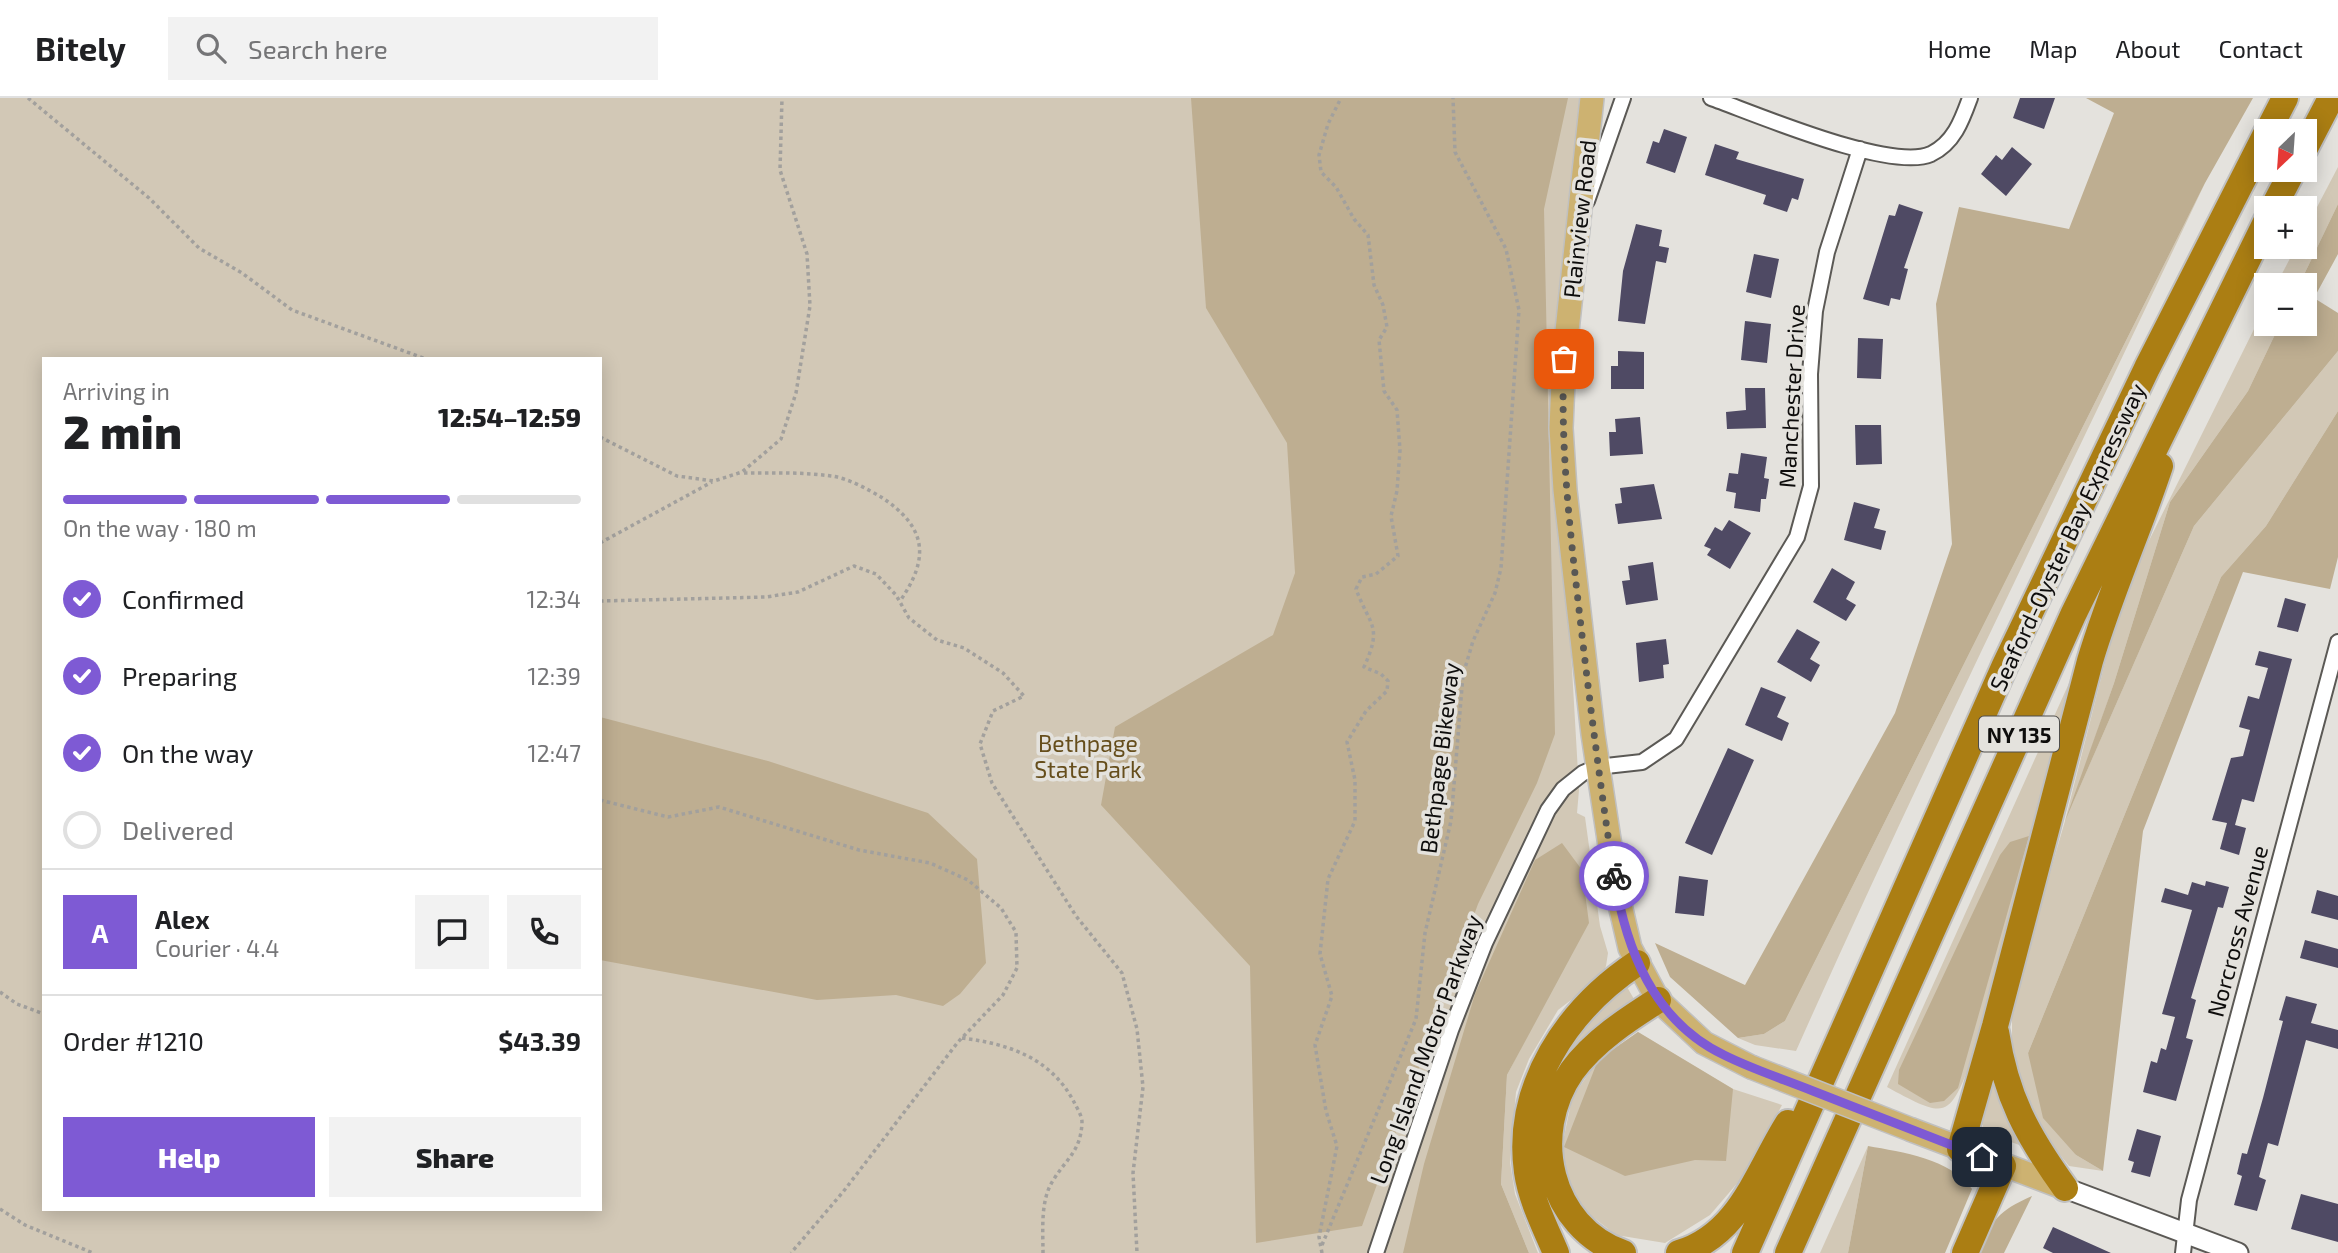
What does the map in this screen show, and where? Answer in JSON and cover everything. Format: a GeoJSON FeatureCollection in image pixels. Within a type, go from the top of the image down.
{"type":"FeatureCollection","features":[{"type":"Feature","properties":{"kind":"highway","name":"Seaford-Oyster Bay Expressway"},"geometry":{"type":"LineString","coordinates":[[2274,119],[2285,98]]}},
{"type":"Feature","properties":{"kind":"highway"},"geometry":{"type":"LineString","coordinates":[[2317,125],[2331,98]]}},
{"type":"Feature","properties":{"kind":"highway","name":"Seaford-Oyster Bay Expressway"},"geometry":{"type":"LineString","coordinates":[[1745,1253],[2005,665],[2147,368],[2254,158]]}},
{"type":"Feature","properties":{"kind":"highway","name":"Seaford-Oyster Bay Expressway"},"geometry":{"type":"LineString","coordinates":[[1788,1253],[2032,705],[2254,246]]}},
{"type":"Feature","properties":{"kind":"highway"},"geometry":{"type":"LineString","coordinates":[[1960,1149],[1995,1026],[2090,661],[2108,601],[2143,517],[2188,378]]}},
{"type":"Feature","properties":{"kind":"highway"},"geometry":{"type":"LineString","coordinates":[[1556,1253],[1528,1174],[1526,1137],[1531,1101],[1544,1065],[1564,1031],[1608,985],[1637,963]]}},
{"type":"Feature","properties":{"kind":"highway"},"geometry":{"type":"LineString","coordinates":[[1623,1253],[1583,1230],[1563,1206],[1552,1175],[1550,1136],[1558,1098],[1575,1068],[1612,1031],[1658,1000]]}},
{"type":"Feature","properties":{"kind":"highway"},"geometry":{"type":"LineString","coordinates":[[1995,1026],[2004,1078],[2017,1113],[2066,1188]]}},
{"type":"Feature","properties":{"kind":"highway"},"geometry":{"type":"LineString","coordinates":[[1679,1253],[1715,1237],[1737,1213],[1764,1161],[1834,1050]]}},
{"type":"Feature","properties":{"kind":"highway"},"geometry":{"type":"LineString","coordinates":[[1965,1253],[2003,1166]]}},
{"type":"Feature","properties":{"kind":"main road","name":"Plainview Road"},"geometry":{"type":"LineString","coordinates":[[1592,98],[1564,359],[1561,428],[1565,490],[1597,767],[1620,914],[1637,963],[1658,1000],[1704,1043],[1751,1067],[2066,1188]]}},
{"type":"Feature","properties":{"kind":"main road"},"geometry":{"type":"LineString","coordinates":[[2066,1188],[2238,1253]]}},
{"type":"Feature","properties":{"kind":"street"},"geometry":{"type":"LineString","coordinates":[[1579,222],[1623,98]]}},
{"type":"Feature","properties":{"kind":"street"},"geometry":{"type":"LineString","coordinates":[[1711,98],[1860,149],[1900,159],[1918,159],[1933,153],[1953,136],[1969,98]]}},
{"type":"Feature","properties":{"kind":"street","name":"Manchester Drive"},"geometry":{"type":"LineString","coordinates":[[1597,767],[1642,762],[1676,739],[1797,537],[1811,486],[1810,374],[1815,311],[1827,252],[1860,149]]}},
{"type":"Feature","properties":{"kind":"street","name":"Norcross Avenue"},"geometry":{"type":"LineString","coordinates":[[2183,1253],[2184,1232],[2208,1128],[2338,642]]}},
{"type":"Feature","properties":{"kind":"street","name":"Long Island Motor Parkway"},"geometry":{"type":"LineString","coordinates":[[1376,1253],[1451,1030],[1485,943],[1548,810],[1563,789],[1597,767]]}},
{"type":"Feature","properties":{"kind":"path"},"geometry":{"type":"LineString","coordinates":[[28,98],[149,198],[199,248],[242,273],[292,310],[421,357]]}},
{"type":"Feature","properties":{"kind":"path"},"geometry":{"type":"LineString","coordinates":[[742,472],[781,439],[796,393],[810,306],[807,254],[780,170],[782,98]]}},
{"type":"Feature","properties":{"kind":"path"},"geometry":{"type":"LineString","coordinates":[[1321,1251],[1319,1237],[1338,1146],[1326,1111],[1315,1045],[1332,996],[1320,954],[1328,880],[1355,821],[1356,780],[1347,742],[1366,711],[1387,691],[1388,681],[1381,674],[1364,667],[1373,649],[1375,625],[1356,589],[1362,577],[1376,574],[1398,556],[1391,516],[1397,491],[1400,450],[1396,410],[1384,391],[1379,340],[1387,327],[1383,305],[1374,285],[1368,235],[1354,219],[1336,187],[1321,172],[1319,155],[1328,124],[1341,98]]}},
{"type":"Feature","properties":{"kind":"path","name":"Bethpage Bikeway"},"geometry":{"type":"LineString","coordinates":[[1321,1251],[1416,1020],[1426,933],[1451,821],[1464,675],[1473,641],[1495,593],[1501,568],[1519,310],[1506,250],[1455,152],[1453,98]]}},
{"type":"Feature","properties":{"kind":"path"},"geometry":{"type":"LineString","coordinates":[[602,438],[677,476],[714,481]]}},
{"type":"Feature","properties":{"kind":"path"},"geometry":{"type":"LineString","coordinates":[[602,542],[714,481],[742,472],[835,476],[872,491],[900,510],[916,529],[921,552],[915,578],[900,601]]}},
{"type":"Feature","properties":{"kind":"path"},"geometry":{"type":"LineString","coordinates":[[602,601],[766,597],[798,592],[854,566],[876,574],[900,601],[909,618],[937,640],[964,648],[1003,673],[1024,696],[993,711],[980,744],[992,783],[1076,916],[1122,973],[1137,1029],[1143,1087],[1133,1173],[1137,1253]]}},
{"type":"Feature","properties":{"kind":"path"},"geometry":{"type":"LineString","coordinates":[[602,800],[668,817],[719,807],[859,850],[930,863],[968,880],[1001,908],[1016,932],[1017,968],[1003,995],[962,1038],[843,1192],[790,1253]]}},
{"type":"Feature","properties":{"kind":"path"},"geometry":{"type":"LineString","coordinates":[[0,992],[17,1004],[42,1013]]}},
{"type":"Feature","properties":{"kind":"path"},"geometry":{"type":"LineString","coordinates":[[962,1038],[999,1043],[1033,1057],[1065,1086],[1083,1120],[1076,1150],[1053,1180],[1043,1211],[1043,1253]]}},
{"type":"Feature","properties":{"kind":"path"},"geometry":{"type":"LineString","coordinates":[[0,1209],[26,1225],[93,1253]]}},
{"type":"Feature","properties":{"kind":"green space","name":"Bethpage State Park"},"geometry":{"type":"Polygon","coordinates":[[[0,98],[1592,98],[1556,391],[1579,790],[1577,813],[1585,817],[1600,926],[1608,953],[1601,977],[1558,1010],[1529,1059],[1516,1092],[1510,1162],[1515,1194],[1538,1253],[1529,1253],[1501,1184],[1507,1075],[1549,994],[1520,986],[1457,1174],[1494,1253],[0,1253],[0,98]]]}},
{"type":"Feature","properties":{"kind":"green space"},"geometry":{"type":"Polygon","coordinates":[[[2338,167],[2338,204],[2317,248],[2317,207],[2338,167]]]}},
{"type":"Feature","properties":{"kind":"green space"},"geometry":{"type":"Polygon","coordinates":[[[2205,183],[1947,724],[1796,1051],[1755,1045],[1738,1038],[1764,1034],[1785,1021],[2205,183]]]}},
{"type":"Feature","properties":{"kind":"green space"},"geometry":{"type":"Polygon","coordinates":[[[2290,259],[2312,259],[2305,273],[2282,273],[2290,259]]]}},
{"type":"Feature","properties":{"kind":"green space"},"geometry":{"type":"Polygon","coordinates":[[[2254,329],[2254,336],[2274,336],[2248,391],[2170,502],[2114,683],[2071,807],[2194,526],[2338,351],[2338,411],[2266,526],[2221,577],[2028,1053],[2076,1155],[2103,1171],[2069,1166],[2021,1106],[2012,1045],[2012,1003],[2065,821],[2122,595],[2254,329]]]}},
{"type":"Feature","properties":{"kind":"green space"},"geometry":{"type":"Polygon","coordinates":[[[2070,681],[2073,684],[1974,1054],[1952,1102],[1935,1108],[1923,1105],[1887,1087],[2070,681]]]}},
{"type":"Feature","properties":{"kind":"green space"},"geometry":{"type":"Polygon","coordinates":[[[1627,987],[1634,999],[1630,1005],[1576,1048],[1566,1042],[1579,1024],[1627,987]]]}},
{"type":"Feature","properties":{"kind":"green space"},"geometry":{"type":"Polygon","coordinates":[[[1638,1032],[1733,1089],[1782,1105],[1746,1173],[1710,1215],[1665,1243],[1616,1235],[1576,1204],[1559,1161],[1572,1098],[1598,1060],[1638,1032]]]}},
{"type":"Feature","properties":{"kind":"green space"},"geometry":{"type":"Polygon","coordinates":[[[1992,1066],[2028,1145],[2022,1146],[1981,1131],[1983,1125],[1975,1121],[1992,1066]]]}},
{"type":"Feature","properties":{"kind":"green space"},"geometry":{"type":"Polygon","coordinates":[[[1868,1146],[1848,1253],[1820,1253],[1868,1146]]]}},
{"type":"Feature","properties":{"kind":"shaded area"},"geometry":{"type":"Polygon","coordinates":[[[1191,98],[1568,98],[1544,209],[1555,734],[1537,783],[1478,904],[1362,1226],[1256,1243],[1250,966],[1101,805],[1115,727],[1273,635],[1295,573],[1287,443],[1206,308],[1191,98]]]}},
{"type":"Feature","properties":{"kind":"shaded area"},"geometry":{"type":"Polygon","coordinates":[[[2086,98],[2253,98],[2205,183],[1785,1021],[1764,1034],[1738,1038],[1670,977],[1655,943],[1745,985],[1895,713],[1952,544],[1936,304],[1959,207],[2069,229],[2114,113],[2086,98]]]}},
{"type":"Feature","properties":{"kind":"shaded area"},"geometry":{"type":"Polygon","coordinates":[[[2338,204],[2338,254],[2317,292],[2317,273],[2305,273],[2312,259],[2317,259],[2317,248],[2338,204]]]}},
{"type":"Feature","properties":{"kind":"shaded area"},"geometry":{"type":"Polygon","coordinates":[[[2317,300],[2338,313],[2338,351],[2194,526],[2065,821],[2114,683],[2170,502],[2248,391],[2274,336],[2317,336],[2317,300]]]}},
{"type":"Feature","properties":{"kind":"shaded area"},"geometry":{"type":"Polygon","coordinates":[[[2338,411],[2338,557],[2330,589],[2243,572],[2143,831],[2103,1171],[2076,1155],[2043,1118],[2028,1053],[2221,577],[2266,526],[2338,411]]]}},
{"type":"Feature","properties":{"kind":"shaded area"},"geometry":{"type":"Polygon","coordinates":[[[602,718],[768,761],[928,813],[977,859],[986,963],[960,994],[943,1006],[896,995],[817,1000],[602,960],[602,718]]]}},
{"type":"Feature","properties":{"kind":"shaded area"},"geometry":{"type":"Polygon","coordinates":[[[2029,836],[1958,1088],[1944,1101],[1930,1103],[1898,1084],[1899,1070],[2000,855],[2010,842],[2029,836]]]}},
{"type":"Feature","properties":{"kind":"shaded area"},"geometry":{"type":"Polygon","coordinates":[[[1562,843],[1582,870],[1589,923],[1507,1075],[1501,1184],[1529,1253],[1403,1253],[1424,1164],[1475,994],[1535,860],[1562,843]]]}},
{"type":"Feature","properties":{"kind":"shaded area"},"geometry":{"type":"Polygon","coordinates":[[[1638,1032],[1733,1089],[1726,1161],[1695,1160],[1625,1176],[1564,1147],[1598,1060],[1638,1032]]]}},
{"type":"Feature","properties":{"kind":"shaded area"},"geometry":{"type":"Polygon","coordinates":[[[1868,1146],[1910,1154],[1939,1164],[1952,1170],[1972,1189],[1945,1253],[1848,1253],[1868,1146]]]}},
{"type":"Feature","properties":{"kind":"shaded area"},"geometry":{"type":"Polygon","coordinates":[[[2032,1196],[2004,1253],[1977,1253],[1997,1218],[2032,1196]]]}},
{"type":"Feature","properties":{"kind":"building"},"geometry":{"type":"Polygon","coordinates":[[[2020,98],[2055,98],[2044,129],[2013,118],[2020,98]]]}},
{"type":"Feature","properties":{"kind":"building"},"geometry":{"type":"Polygon","coordinates":[[[1664,129],[1687,137],[1675,173],[1646,163],[1653,141],[1659,143],[1664,129]]]}},
{"type":"Feature","properties":{"kind":"building"},"geometry":{"type":"Polygon","coordinates":[[[1715,144],[1739,152],[1736,159],[1804,179],[1798,200],[1792,198],[1787,212],[1763,204],[1766,195],[1705,175],[1715,144]]]}},
{"type":"Feature","properties":{"kind":"building"},"geometry":{"type":"Polygon","coordinates":[[[2012,147],[2032,164],[2006,196],[1981,174],[1996,155],[2002,160],[2012,147]]]}},
{"type":"Feature","properties":{"kind":"building"},"geometry":{"type":"Polygon","coordinates":[[[1899,204],[1923,212],[1904,268],[1908,269],[1900,300],[1891,298],[1889,306],[1863,299],[1889,215],[1895,216],[1899,204]]]}},
{"type":"Feature","properties":{"kind":"building"},"geometry":{"type":"Polygon","coordinates":[[[1636,224],[1662,230],[1659,246],[1669,248],[1666,263],[1656,261],[1645,324],[1618,321],[1623,271],[1636,224]]]}},
{"type":"Feature","properties":{"kind":"building"},"geometry":{"type":"Polygon","coordinates":[[[1754,254],[1779,259],[1771,298],[1746,292],[1754,254]]]}},
{"type":"Feature","properties":{"kind":"building"},"geometry":{"type":"Polygon","coordinates":[[[1745,321],[1771,324],[1767,363],[1741,360],[1745,321]]]}},
{"type":"Feature","properties":{"kind":"building"},"geometry":{"type":"Polygon","coordinates":[[[1858,338],[1883,339],[1881,379],[1857,378],[1858,338]]]}},
{"type":"Feature","properties":{"kind":"building"},"geometry":{"type":"Polygon","coordinates":[[[1618,351],[1644,352],[1644,389],[1611,389],[1611,366],[1618,366],[1618,351]]]}},
{"type":"Feature","properties":{"kind":"building"},"geometry":{"type":"Polygon","coordinates":[[[1745,388],[1765,388],[1766,428],[1727,429],[1726,412],[1746,410],[1745,388]]]}},
{"type":"Feature","properties":{"kind":"building"},"geometry":{"type":"Polygon","coordinates":[[[1640,417],[1643,454],[1610,456],[1609,432],[1616,432],[1615,419],[1640,417]]]}},
{"type":"Feature","properties":{"kind":"building"},"geometry":{"type":"Polygon","coordinates":[[[1855,425],[1881,425],[1882,464],[1856,465],[1855,425]]]}},
{"type":"Feature","properties":{"kind":"building"},"geometry":{"type":"Polygon","coordinates":[[[1741,453],[1767,457],[1764,478],[1769,479],[1766,499],[1761,499],[1760,512],[1734,508],[1736,493],[1726,491],[1729,473],[1738,474],[1741,453]]]}},
{"type":"Feature","properties":{"kind":"building"},"geometry":{"type":"Polygon","coordinates":[[[1654,484],[1662,519],[1618,524],[1615,504],[1622,503],[1620,488],[1654,484]]]}},
{"type":"Feature","properties":{"kind":"building"},"geometry":{"type":"Polygon","coordinates":[[[1854,502],[1880,509],[1874,528],[1886,531],[1881,550],[1844,540],[1854,502]]]}},
{"type":"Feature","properties":{"kind":"building"},"geometry":{"type":"Polygon","coordinates":[[[1729,520],[1751,533],[1730,569],[1707,555],[1711,549],[1704,546],[1715,527],[1722,531],[1729,520]]]}},
{"type":"Feature","properties":{"kind":"building"},"geometry":{"type":"Polygon","coordinates":[[[1653,562],[1658,600],[1626,605],[1622,581],[1630,580],[1628,566],[1653,562]]]}},
{"type":"Feature","properties":{"kind":"building"},"geometry":{"type":"Polygon","coordinates":[[[1832,568],[1855,582],[1846,599],[1856,605],[1846,621],[1813,602],[1832,568]]]}},
{"type":"Feature","properties":{"kind":"building"},"geometry":{"type":"Polygon","coordinates":[[[2285,598],[2306,604],[2298,632],[2277,627],[2285,598]]]}},
{"type":"Feature","properties":{"kind":"building"},"geometry":{"type":"Polygon","coordinates":[[[1797,629],[1820,642],[1810,659],[1820,665],[1811,682],[1777,662],[1797,629]]]}},
{"type":"Feature","properties":{"kind":"building"},"geometry":{"type":"Polygon","coordinates":[[[1666,639],[1669,664],[1663,665],[1664,678],[1639,682],[1636,643],[1666,639]]]}},
{"type":"Feature","properties":{"kind":"building"},"geometry":{"type":"Polygon","coordinates":[[[2259,651],[2292,659],[2254,802],[2242,799],[2235,825],[2246,828],[2239,855],[2220,849],[2227,823],[2212,820],[2231,758],[2243,756],[2250,730],[2239,727],[2248,696],[2259,699],[2268,668],[2255,665],[2259,651]]]}},
{"type":"Feature","properties":{"kind":"building"},"geometry":{"type":"Polygon","coordinates":[[[1761,687],[1786,697],[1777,717],[1789,723],[1782,741],[1745,725],[1761,687]]]}},
{"type":"Feature","properties":{"kind":"building"},"geometry":{"type":"Polygon","coordinates":[[[1728,748],[1754,760],[1712,855],[1685,843],[1728,748]]]}},
{"type":"Feature","properties":{"kind":"building"},"geometry":{"type":"Polygon","coordinates":[[[1679,876],[1708,880],[1704,916],[1675,913],[1679,876]]]}},
{"type":"Feature","properties":{"kind":"building"},"geometry":{"type":"Polygon","coordinates":[[[2206,881],[2229,887],[2223,908],[2218,907],[2191,998],[2196,1000],[2186,1038],[2193,1040],[2176,1101],[2143,1092],[2151,1061],[2157,1063],[2161,1048],[2166,1050],[2175,1017],[2162,1014],[2192,910],[2161,902],[2165,888],[2188,895],[2192,882],[2205,886],[2206,881]]]}},
{"type":"Feature","properties":{"kind":"building"},"geometry":{"type":"Polygon","coordinates":[[[2317,890],[2338,896],[2338,920],[2311,913],[2317,890]]]}},
{"type":"Feature","properties":{"kind":"building"},"geometry":{"type":"Polygon","coordinates":[[[2305,940],[2338,949],[2338,968],[2300,958],[2305,940]]]}},
{"type":"Feature","properties":{"kind":"building"},"geometry":{"type":"Polygon","coordinates":[[[2286,996],[2317,1004],[2311,1023],[2338,1030],[2338,1049],[2306,1040],[2278,1146],[2268,1143],[2259,1177],[2266,1180],[2257,1211],[2234,1205],[2242,1176],[2237,1174],[2242,1153],[2247,1154],[2263,1098],[2283,1021],[2279,1020],[2286,996]]]}},
{"type":"Feature","properties":{"kind":"building"},"geometry":{"type":"Polygon","coordinates":[[[2137,1129],[2161,1136],[2150,1177],[2131,1172],[2134,1162],[2128,1160],[2137,1129]]]}},
{"type":"Feature","properties":{"kind":"building"},"geometry":{"type":"Polygon","coordinates":[[[2301,1194],[2338,1204],[2338,1242],[2291,1229],[2301,1194]]]}},
{"type":"Feature","properties":{"kind":"building"},"geometry":{"type":"Polygon","coordinates":[[[2053,1227],[2111,1253],[2053,1253],[2043,1248],[2053,1227]]]}},
{"type":"Feature","properties":{"kind":"way so far"},"geometry":{"type":"LineString","coordinates":[[1564,359],[1561,428],[1565,490],[1597,767],[1614,876]]}},
{"type":"Feature","properties":{"kind":"route"},"geometry":{"type":"LineString","coordinates":[[1614,876],[1620,914],[1637,963],[1658,1000],[1704,1043],[1751,1067],[1982,1157]]}}]}
